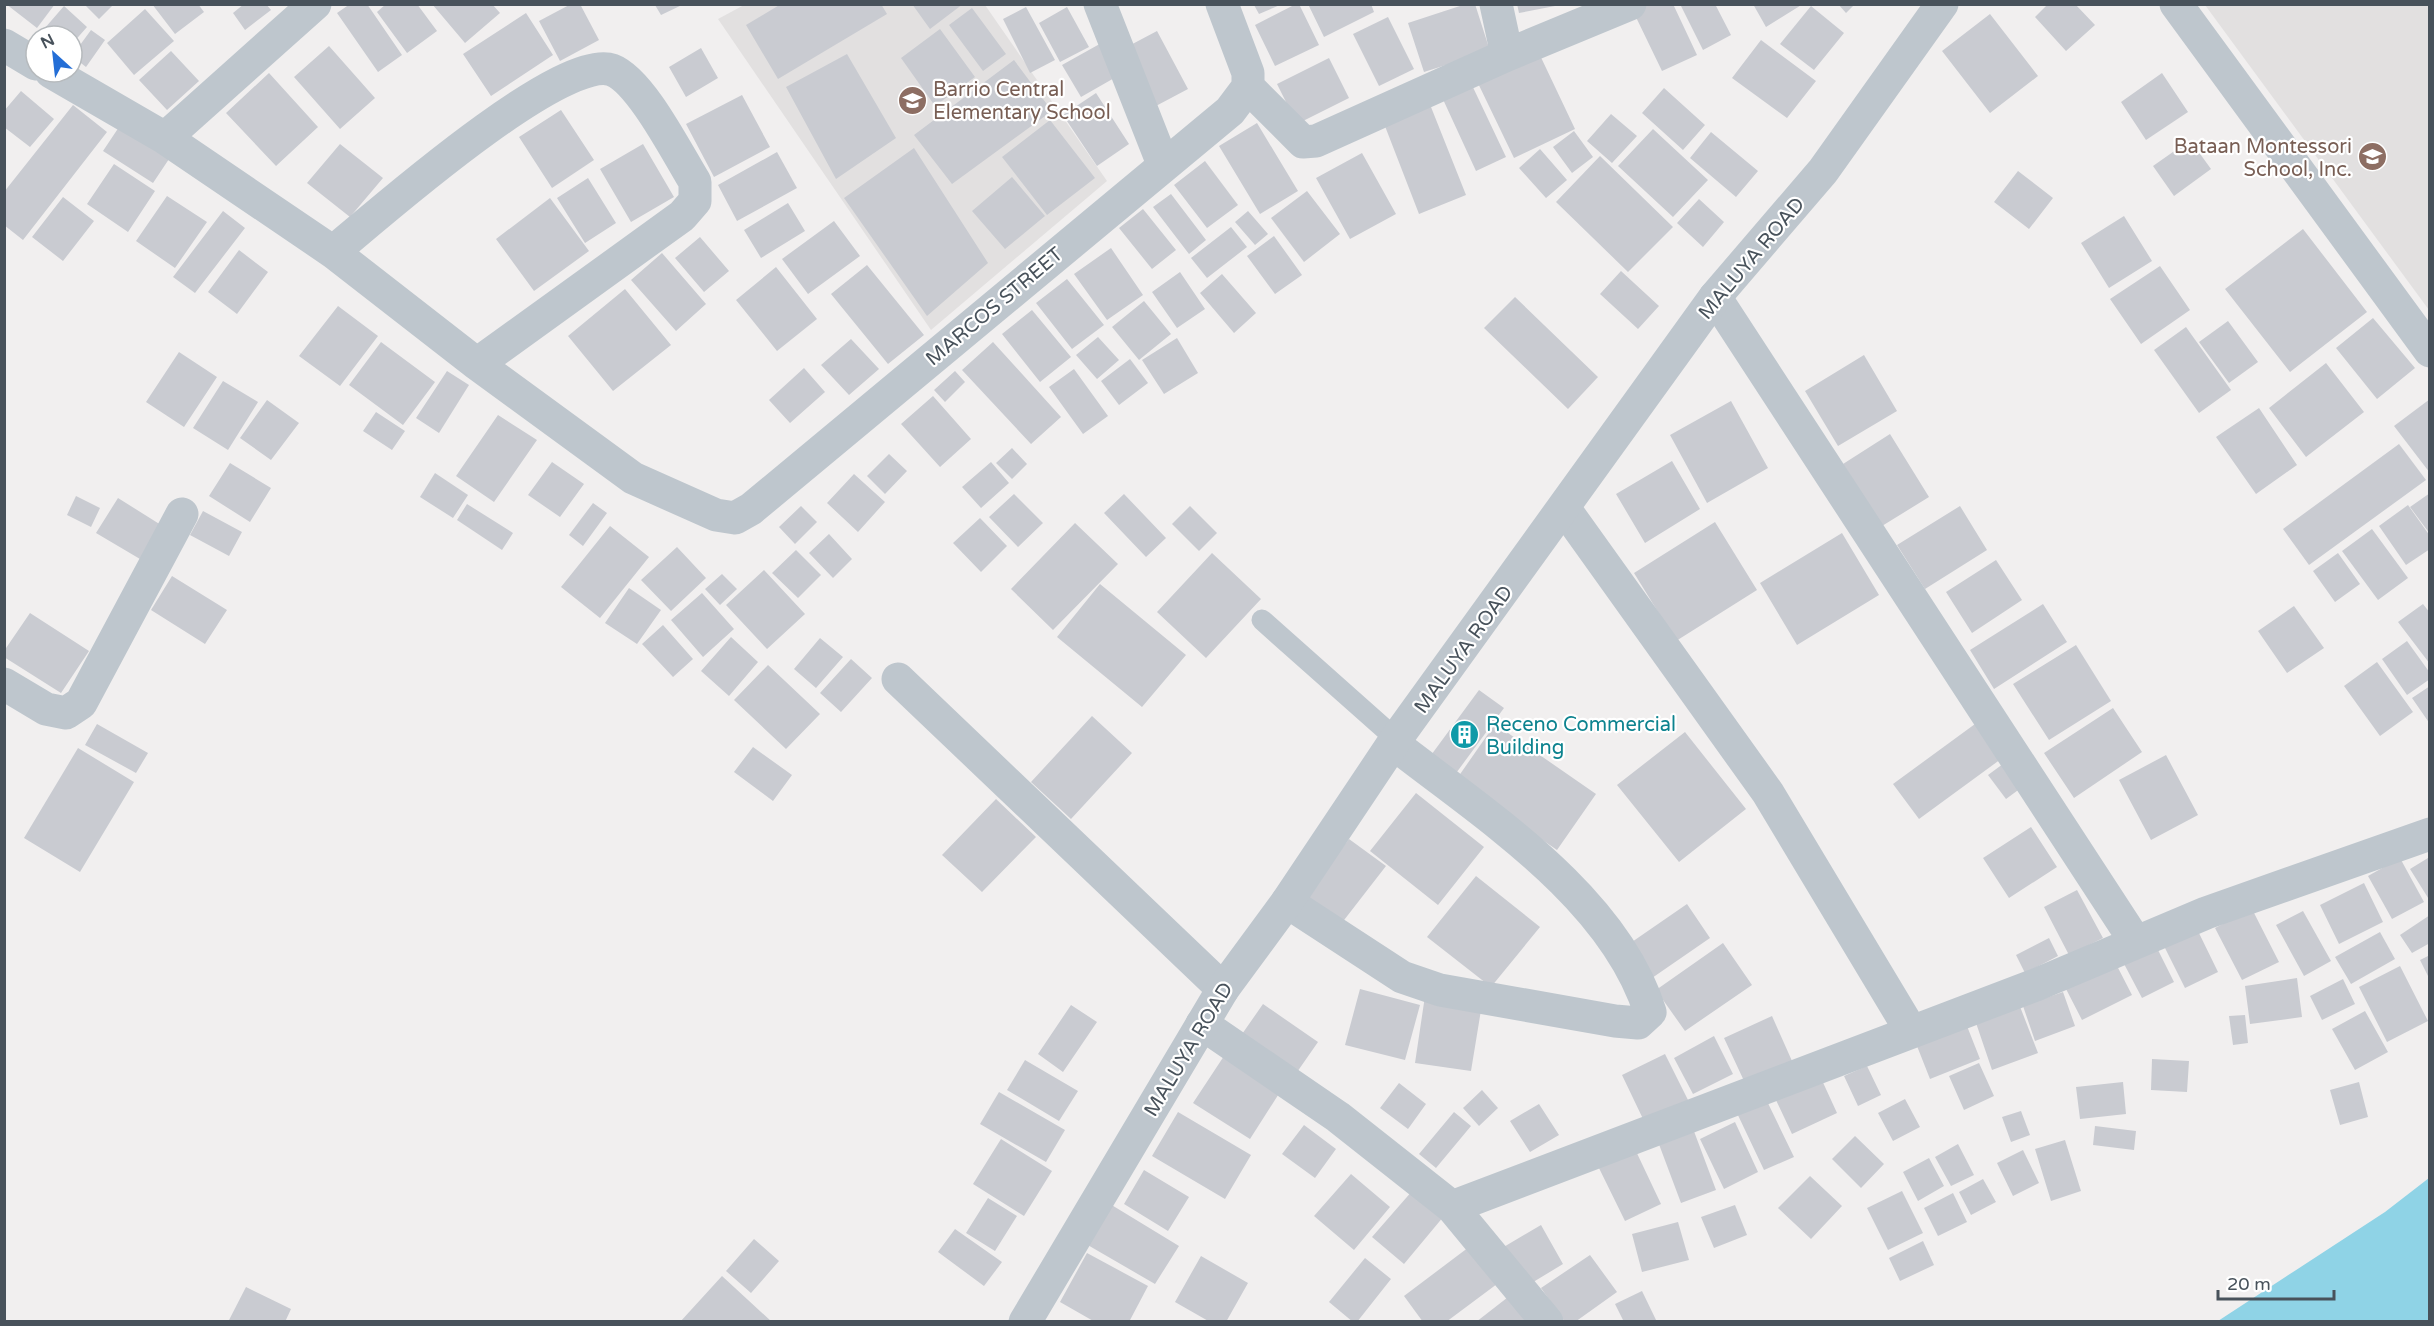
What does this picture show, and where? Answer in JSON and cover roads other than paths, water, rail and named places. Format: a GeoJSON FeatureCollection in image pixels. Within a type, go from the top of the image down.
{"type":"FeatureCollection","features":[{"type":"Feature","properties":{"kind":"street"},"geometry":{"type":"LineString","coordinates":[[165,138],[315,4]]}},
{"type":"Feature","properties":{"kind":"street"},"geometry":{"type":"LineString","coordinates":[[1100,4],[1163,164]]}},
{"type":"Feature","properties":{"kind":"street"},"geometry":{"type":"LineString","coordinates":[[1222,4],[1248,73],[1248,87],[1303,142],[1316,141],[1507,55],[1630,4]]}},
{"type":"Feature","properties":{"kind":"street"},"geometry":{"type":"LineString","coordinates":[[1496,4],[1507,55]]}},
{"type":"Feature","properties":{"kind":"street","name":"MALUYA ROAD"},"geometry":{"type":"LineString","coordinates":[[1025,1322],[1223,988],[1287,902],[1395,742],[1715,297],[1823,171],[1942,4]]}},
{"type":"Feature","properties":{"kind":"street"},"geometry":{"type":"LineString","coordinates":[[2176,4],[2430,351]]}},
{"type":"Feature","properties":{"kind":"street"},"geometry":{"type":"LineString","coordinates":[[4,45],[24,57]]}},
{"type":"Feature","properties":{"kind":"street"},"geometry":{"type":"LineString","coordinates":[[72,84],[165,138],[333,252],[477,364],[682,216],[695,201],[695,182],[633,83],[610,69],[576,74],[463,143],[333,252]]}},
{"type":"Feature","properties":{"kind":"street","name":"MARCOS STREET"},"geometry":{"type":"LineString","coordinates":[[477,364],[633,478],[716,515],[735,518],[751,509],[1163,164],[1230,111],[1248,87]]}},
{"type":"Feature","properties":{"kind":"street"},"geometry":{"type":"LineString","coordinates":[[1715,297],[2135,941]]}},
{"type":"Feature","properties":{"kind":"street"},"geometry":{"type":"LineString","coordinates":[[1564,508],[1768,793],[1911,1031]]}},
{"type":"Feature","properties":{"kind":"street"},"geometry":{"type":"LineString","coordinates":[[4,684],[46,709],[66,713],[81,704],[182,514]]}},
{"type":"Feature","properties":{"kind":"street"},"geometry":{"type":"LineString","coordinates":[[898,679],[1223,988]]}},
{"type":"Feature","properties":{"kind":"street"},"geometry":{"type":"LineString","coordinates":[[1287,902],[1402,977],[1440,990],[1615,1021],[1638,1023],[1650,1012],[1642,988],[1611,938],[1559,874],[1395,742]]}},
{"type":"Feature","properties":{"kind":"street"},"geometry":{"type":"LineString","coordinates":[[1452,1207],[2038,984],[2135,941],[2430,834]]}},
{"type":"Feature","properties":{"kind":"street"},"geometry":{"type":"LineString","coordinates":[[1202,1024],[1338,1117],[1452,1207],[1547,1322]]}},
{"type":"Feature","properties":{"kind":"lane"},"geometry":{"type":"LineString","coordinates":[[1262,620],[1395,742]]}},
{"type":"Feature","properties":{"kind":"water"},"geometry":{"type":"Polygon","coordinates":[[[2429,1178],[2429,1321],[2218,1321],[2385,1212],[2429,1178]]]}},
{"type":"Feature","properties":{"kind":"place","name":"Barrio Central Elementary School"},"geometry":{"type":"Point","coordinates":[912,100]}},
{"type":"Feature","properties":{"kind":"place","name":"Bataan Montessori School, Inc."},"geometry":{"type":"Point","coordinates":[2373,157]}},
{"type":"Feature","properties":{"kind":"place","name":"Receno Commercial Building"},"geometry":{"type":"Point","coordinates":[1465,735]}}]}
